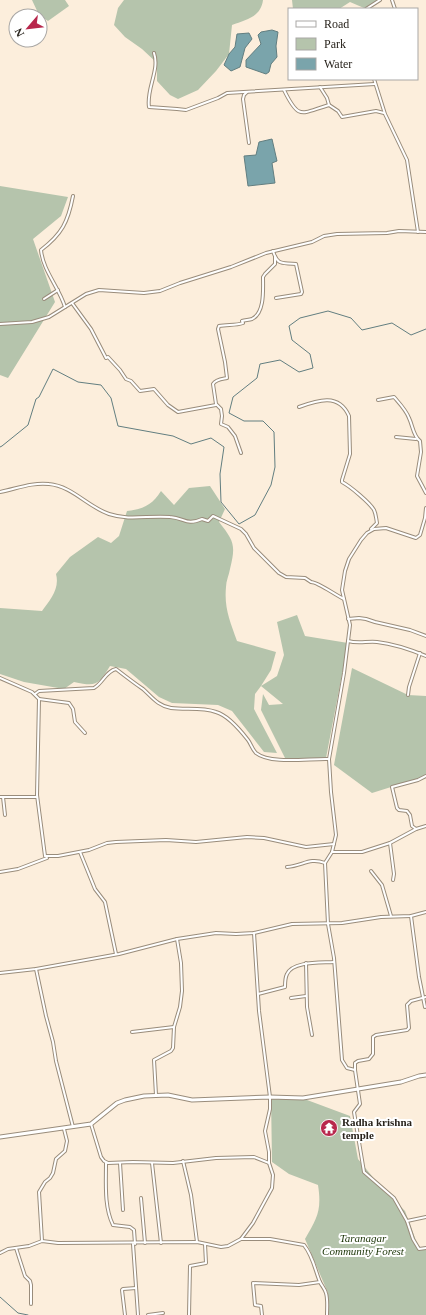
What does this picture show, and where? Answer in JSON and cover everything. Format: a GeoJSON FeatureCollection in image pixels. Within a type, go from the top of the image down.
{"type":"FeatureCollection","features":[{"type":"Feature","properties":{"kind":"street"},"geometry":{"type":"LineString","coordinates":[[368,8],[380,0]]}},
{"type":"Feature","properties":{"kind":"street"},"geometry":{"type":"LineString","coordinates":[[154,54],[157,61],[149,92],[149,107],[186,110],[227,93],[375,84]]}},
{"type":"Feature","properties":{"kind":"street"},"geometry":{"type":"LineString","coordinates":[[374,80],[385,114],[407,160],[418,232]]}},
{"type":"Feature","properties":{"kind":"street"},"geometry":{"type":"LineString","coordinates":[[320,87],[327,98],[329,105],[338,111],[342,117],[376,111],[385,114]]}},
{"type":"Feature","properties":{"kind":"street"},"geometry":{"type":"LineString","coordinates":[[284,90],[296,111],[302,113],[329,105]]}},
{"type":"Feature","properties":{"kind":"street"},"geometry":{"type":"LineString","coordinates":[[248,92],[244,95],[243,99],[249,143]]}},
{"type":"Feature","properties":{"kind":"street"},"geometry":{"type":"LineString","coordinates":[[65,307],[44,264],[41,250],[53,240],[68,220],[73,196]]}},
{"type":"Feature","properties":{"kind":"street"},"geometry":{"type":"LineString","coordinates":[[0,324],[32,322],[49,317],[86,294],[100,290],[144,293],[160,291],[273,251],[312,242],[324,236],[399,231],[426,232]]}},
{"type":"Feature","properties":{"kind":"street"},"geometry":{"type":"LineString","coordinates":[[273,251],[277,261],[296,264],[302,291],[301,294],[276,298]]}},
{"type":"Feature","properties":{"kind":"street"},"geometry":{"type":"LineString","coordinates":[[241,453],[235,436],[228,427],[221,424],[221,409],[215,400],[213,384],[219,379],[227,378],[218,329],[219,326],[224,324],[240,324],[242,321],[257,316],[262,306],[263,277],[275,264],[275,257]]}},
{"type":"Feature","properties":{"kind":"street"},"geometry":{"type":"LineString","coordinates":[[44,299],[58,290]]}},
{"type":"Feature","properties":{"kind":"street"},"geometry":{"type":"LineString","coordinates":[[72,303],[90,329],[106,358],[108,357],[126,379],[131,381],[140,391],[154,389],[168,405],[178,412],[217,405]]}},
{"type":"Feature","properties":{"kind":"street"},"geometry":{"type":"LineString","coordinates":[[378,400],[394,397],[402,406],[409,418],[416,439],[420,441],[421,446],[417,476],[426,493]]}},
{"type":"Feature","properties":{"kind":"street"},"geometry":{"type":"LineString","coordinates":[[300,407],[321,400],[328,400],[336,402],[346,410],[349,416],[350,446],[348,461],[342,482],[352,488],[371,506],[374,510],[377,523],[361,540],[349,559],[345,570],[342,590],[350,625],[337,717],[329,759],[331,792],[336,827],[332,852],[325,863],[328,924],[333,948],[342,1060],[347,1068],[355,1070]]}},
{"type":"Feature","properties":{"kind":"street"},"geometry":{"type":"LineString","coordinates":[[396,437],[416,439]]}},
{"type":"Feature","properties":{"kind":"street"},"geometry":{"type":"LineString","coordinates":[[0,492],[31,485],[49,484],[65,489],[107,513],[118,516],[129,518],[172,517],[194,523],[202,519],[208,521],[214,516],[241,529],[246,534],[254,548],[279,573],[286,577],[305,578],[344,599]]}},
{"type":"Feature","properties":{"kind":"street"},"geometry":{"type":"LineString","coordinates":[[371,530],[377,527],[386,528],[416,538],[420,535],[426,508]]}},
{"type":"Feature","properties":{"kind":"street"},"geometry":{"type":"LineString","coordinates":[[348,618],[366,619],[410,630],[426,636]]}},
{"type":"Feature","properties":{"kind":"street"},"geometry":{"type":"LineString","coordinates":[[348,641],[358,643],[386,643],[405,647],[426,656]]}},
{"type":"Feature","properties":{"kind":"street"},"geometry":{"type":"LineString","coordinates":[[408,695],[420,653]]}},
{"type":"Feature","properties":{"kind":"street"},"geometry":{"type":"LineString","coordinates":[[34,694],[39,691],[94,688],[99,686],[111,670],[116,669],[145,691],[159,704],[177,709],[187,708],[216,712],[226,717],[247,740],[257,754],[266,757],[288,760],[329,759]]}},
{"type":"Feature","properties":{"kind":"street"},"geometry":{"type":"LineString","coordinates":[[0,678],[34,694],[39,699],[69,703],[73,709],[75,722],[85,733]]}},
{"type":"Feature","properties":{"kind":"street"},"geometry":{"type":"LineString","coordinates":[[39,699],[37,797],[44,853],[45,856],[48,857]]}},
{"type":"Feature","properties":{"kind":"street"},"geometry":{"type":"LineString","coordinates":[[416,829],[412,826],[408,811],[399,810],[397,808],[392,787],[418,780],[426,776]]}},
{"type":"Feature","properties":{"kind":"street"},"geometry":{"type":"LineString","coordinates":[[0,797],[37,797]]}},
{"type":"Feature","properties":{"kind":"street"},"geometry":{"type":"LineString","coordinates":[[4,797],[5,815]]}},
{"type":"Feature","properties":{"kind":"street"},"geometry":{"type":"LineString","coordinates":[[332,852],[362,852],[390,843],[416,829],[426,826]]}},
{"type":"Feature","properties":{"kind":"street"},"geometry":{"type":"LineString","coordinates":[[0,872],[18,869],[48,857],[80,852],[107,843],[116,842],[166,840],[196,842],[247,837],[264,838],[306,847],[334,844]]}},
{"type":"Feature","properties":{"kind":"street"},"geometry":{"type":"LineString","coordinates":[[390,843],[394,874],[393,880]]}},
{"type":"Feature","properties":{"kind":"street"},"geometry":{"type":"LineString","coordinates":[[80,852],[95,889],[105,902],[116,954]]}},
{"type":"Feature","properties":{"kind":"street"},"geometry":{"type":"LineString","coordinates":[[288,867],[309,861],[319,861],[325,863]]}},
{"type":"Feature","properties":{"kind":"street"},"geometry":{"type":"LineString","coordinates":[[371,871],[382,886],[391,916]]}},
{"type":"Feature","properties":{"kind":"street"},"geometry":{"type":"LineString","coordinates":[[0,973],[116,954],[178,939],[218,932],[236,934],[254,933],[292,924],[342,923],[391,916],[411,916],[426,912]]}},
{"type":"Feature","properties":{"kind":"street"},"geometry":{"type":"LineString","coordinates":[[411,916],[425,1007]]}},
{"type":"Feature","properties":{"kind":"street"},"geometry":{"type":"LineString","coordinates":[[0,1253],[8,1249],[42,1241],[58,1243],[134,1244],[197,1242],[221,1247],[228,1246],[241,1239],[253,1223],[272,1188],[273,1175],[269,1163],[269,1152],[265,1132],[270,1109],[270,1097],[259,1011],[254,933]]}},
{"type":"Feature","properties":{"kind":"street"},"geometry":{"type":"LineString","coordinates":[[156,1095],[154,1060],[171,1051],[173,1048],[174,1027],[182,991],[178,939]]}},
{"type":"Feature","properties":{"kind":"street"},"geometry":{"type":"LineString","coordinates":[[258,994],[283,988],[286,975],[291,969],[306,963],[334,962]]}},
{"type":"Feature","properties":{"kind":"street"},"geometry":{"type":"LineString","coordinates":[[306,963],[306,996],[312,1035]]}},
{"type":"Feature","properties":{"kind":"street"},"geometry":{"type":"LineString","coordinates":[[36,968],[46,1016],[54,1042],[56,1061],[73,1127]]}},
{"type":"Feature","properties":{"kind":"street"},"geometry":{"type":"LineString","coordinates":[[291,998],[306,996]]}},
{"type":"Feature","properties":{"kind":"street"},"geometry":{"type":"LineString","coordinates":[[426,997],[411,1001],[407,1005],[409,1028],[407,1030],[376,1035],[373,1037],[372,1054],[370,1059],[355,1063],[360,1104],[354,1112],[364,1172],[394,1198],[407,1221],[413,1239],[420,1249],[426,1248]]}},
{"type":"Feature","properties":{"kind":"street"},"geometry":{"type":"LineString","coordinates":[[132,1032],[174,1027]]}},
{"type":"Feature","properties":{"kind":"street"},"geometry":{"type":"LineString","coordinates":[[0,1137],[50,1129],[64,1129],[90,1124],[110,1108],[125,1100],[156,1095],[168,1095],[192,1100],[270,1097],[303,1098],[401,1082],[426,1075]]}},
{"type":"Feature","properties":{"kind":"street"},"geometry":{"type":"LineString","coordinates":[[90,1124],[104,1162],[173,1163],[216,1158],[254,1157],[269,1163]]}},
{"type":"Feature","properties":{"kind":"street"},"geometry":{"type":"LineString","coordinates":[[42,1241],[39,1192],[53,1173],[56,1159],[65,1151],[67,1141],[64,1129]]}},
{"type":"Feature","properties":{"kind":"street"},"geometry":{"type":"LineString","coordinates":[[183,1161],[191,1195],[197,1242]]}},
{"type":"Feature","properties":{"kind":"street"},"geometry":{"type":"LineString","coordinates":[[106,1162],[110,1220],[113,1225],[130,1227],[134,1230],[138,1315]]}},
{"type":"Feature","properties":{"kind":"street"},"geometry":{"type":"LineString","coordinates":[[120,1163],[123,1210]]}},
{"type":"Feature","properties":{"kind":"street"},"geometry":{"type":"LineString","coordinates":[[152,1163],[160,1243]]}},
{"type":"Feature","properties":{"kind":"street"},"geometry":{"type":"LineString","coordinates":[[141,1198],[145,1243]]}},
{"type":"Feature","properties":{"kind":"street"},"geometry":{"type":"LineString","coordinates":[[407,1221],[426,1217]]}},
{"type":"Feature","properties":{"kind":"street"},"geometry":{"type":"LineString","coordinates":[[241,1239],[270,1239],[304,1245],[309,1251],[320,1282],[326,1291],[328,1300],[327,1315]]}},
{"type":"Feature","properties":{"kind":"street"},"geometry":{"type":"LineString","coordinates":[[189,1315],[190,1266],[206,1263],[205,1244]]}},
{"type":"Feature","properties":{"kind":"street"},"geometry":{"type":"LineString","coordinates":[[16,1248],[25,1276],[30,1281],[32,1304]]}},
{"type":"Feature","properties":{"kind":"street"},"geometry":{"type":"LineString","coordinates":[[262,1315],[261,1306],[255,1305],[253,1283],[299,1285],[320,1282]]}},
{"type":"Feature","properties":{"kind":"street"},"geometry":{"type":"LineString","coordinates":[[125,1315],[122,1290],[136,1288]]}},
{"type":"Feature","properties":{"kind":"street"},"geometry":{"type":"LineString","coordinates":[[148,1315],[163,1314]]}},
{"type":"Feature","properties":{"kind":"green space"},"geometry":{"type":"Polygon","coordinates":[[[32,0],[65,0],[69,6],[48,21],[48,8],[36,8],[32,0]]]}},
{"type":"Feature","properties":{"kind":"green space"},"geometry":{"type":"Polygon","coordinates":[[[124,0],[263,0],[262,6],[256,14],[232,25],[229,54],[216,71],[198,90],[178,99],[170,95],[157,81],[157,63],[142,49],[125,37],[114,25],[118,8],[124,0]]]}},
{"type":"Feature","properties":{"kind":"green space"},"geometry":{"type":"Polygon","coordinates":[[[292,0],[382,0],[364,8],[350,2],[341,8],[293,8],[292,0]]]}},
{"type":"Feature","properties":{"kind":"green space"},"geometry":{"type":"Polygon","coordinates":[[[0,186],[68,197],[61,216],[33,239],[55,302],[8,378],[0,375],[0,186]]]}},
{"type":"Feature","properties":{"kind":"green space"},"geometry":{"type":"Polygon","coordinates":[[[210,486],[225,509],[219,522],[231,539],[233,549],[232,561],[226,585],[226,601],[228,614],[237,641],[276,652],[271,670],[255,694],[254,709],[277,753],[264,752],[232,711],[218,705],[172,703],[159,697],[126,669],[110,666],[103,677],[96,683],[88,684],[74,682],[64,689],[24,682],[0,674],[0,608],[42,611],[51,598],[57,585],[56,574],[70,557],[98,537],[111,543],[119,536],[127,511],[147,506],[161,491],[174,505],[189,488],[210,486]]]}},
{"type":"Feature","properties":{"kind":"green space"},"geometry":{"type":"Polygon","coordinates":[[[297,615],[305,636],[348,643],[326,758],[286,760],[261,710],[263,694],[269,705],[283,704],[261,686],[277,676],[284,655],[277,622],[297,615]]]}},
{"type":"Feature","properties":{"kind":"green space"},"geometry":{"type":"Polygon","coordinates":[[[352,668],[408,695],[426,696],[426,776],[372,793],[334,765],[352,668]]]}},
{"type":"Feature","properties":{"kind":"green space","name":"Taranagar Community Forest"},"geometry":{"type":"Polygon","coordinates":[[[271,1097],[299,1097],[350,1116],[358,1159],[380,1186],[405,1211],[419,1249],[426,1249],[426,1315],[327,1315],[328,1293],[305,1239],[318,1214],[318,1185],[289,1174],[272,1162],[271,1097]]]}},
{"type":"Feature","properties":{"kind":"water"},"geometry":{"type":"Polygon","coordinates":[[[272,30],[278,32],[276,46],[277,57],[271,64],[269,72],[266,74],[246,67],[246,60],[261,44],[258,35],[261,32],[272,30]]]}},
{"type":"Feature","properties":{"kind":"water"},"geometry":{"type":"Polygon","coordinates":[[[249,33],[252,39],[245,48],[240,67],[231,71],[224,65],[229,54],[235,47],[237,34],[249,33]]]}},
{"type":"Feature","properties":{"kind":"water"},"geometry":{"type":"Polygon","coordinates":[[[272,139],[277,161],[272,163],[275,183],[248,186],[244,156],[256,155],[259,142],[272,139]]]}},
{"type":"Feature","properties":{"kind":"waterway"},"geometry":{"type":"LineString","coordinates":[[0,447],[28,425],[36,399],[39,397],[53,369],[78,382],[101,385],[111,398],[118,426],[173,436],[191,444],[211,438],[224,447],[220,474],[221,502],[239,524],[255,515],[271,485],[275,467],[274,432],[263,421],[244,421],[229,413],[233,397],[257,378],[260,364],[280,360],[299,372],[313,368],[310,354],[292,340],[289,326],[300,318],[328,311],[351,318],[362,330],[392,323],[411,335],[426,329]]}},
{"type":"Feature","properties":{"kind":"waterway"},"geometry":{"type":"LineString","coordinates":[[0,1297],[18,1313],[28,1315]]}},
{"type":"Feature","properties":{"kind":"place","name":"Radha krishna temple"},"geometry":{"type":"Point","coordinates":[329,1128]}}]}
